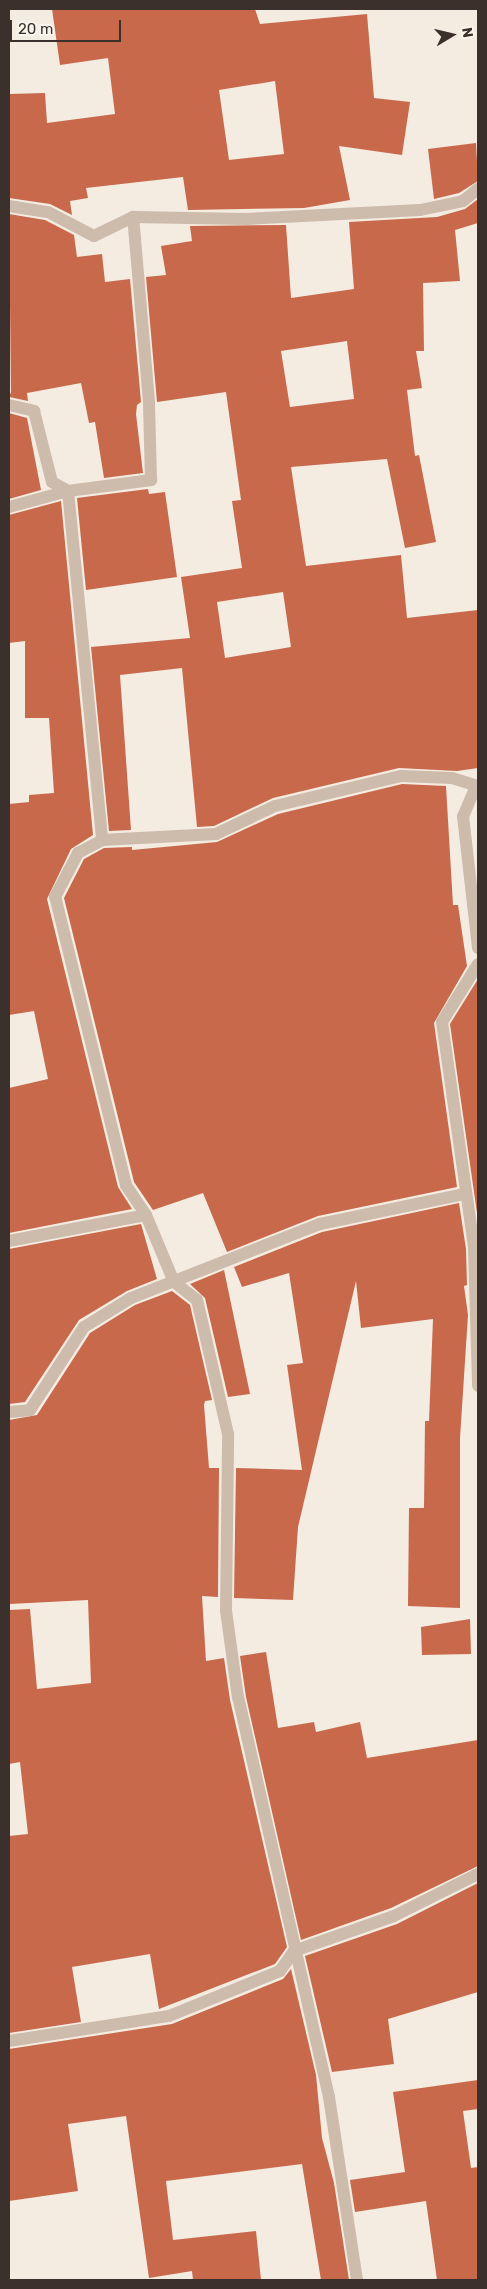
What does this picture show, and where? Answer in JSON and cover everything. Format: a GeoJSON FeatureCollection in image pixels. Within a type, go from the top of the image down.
{"type":"FeatureCollection","features":[{"type":"Feature","properties":{"kind":"street"},"geometry":{"type":"LineString","coordinates":[[9,206],[48,212],[94,236],[133,217],[246,219],[420,210],[463,201],[478,190]]}},
{"type":"Feature","properties":{"kind":"street"},"geometry":{"type":"LineString","coordinates":[[9,508],[68,491],[150,480],[149,402],[133,217]]}},
{"type":"Feature","properties":{"kind":"street"},"geometry":{"type":"LineString","coordinates":[[9,405],[34,411],[52,482],[68,491]]}},
{"type":"Feature","properties":{"kind":"street"},"geometry":{"type":"LineString","coordinates":[[68,491],[102,840]]}},
{"type":"Feature","properties":{"kind":"street"},"geometry":{"type":"LineString","coordinates":[[357,2280],[329,2097],[294,1951],[238,1698],[226,1610],[228,1434],[197,1300],[174,1282],[146,1215],[126,1185],[56,897],[78,854],[102,840],[216,834],[275,806],[401,776],[452,778],[477,786],[463,816],[478,948]]}},
{"type":"Feature","properties":{"kind":"street"},"geometry":{"type":"LineString","coordinates":[[478,964],[442,1022],[465,1194],[476,1247],[478,1386]]}},
{"type":"Feature","properties":{"kind":"street"},"geometry":{"type":"LineString","coordinates":[[9,1412],[30,1410],[84,1328],[131,1298],[320,1224],[465,1194]]}},
{"type":"Feature","properties":{"kind":"street"},"geometry":{"type":"LineString","coordinates":[[9,1241],[146,1215]]}},
{"type":"Feature","properties":{"kind":"street"},"geometry":{"type":"LineString","coordinates":[[9,2041],[169,2016],[280,1971],[294,1951],[394,1916],[478,1874]]}},
{"type":"Feature","properties":{"kind":"building"},"geometry":{"type":"Polygon","coordinates":[[[52,9],[255,9],[260,24],[367,14],[374,98],[410,102],[402,155],[339,146],[350,200],[304,208],[188,210],[183,177],[86,188],[88,198],[70,201],[72,215],[50,204],[9,198],[9,94],[45,93],[47,123],[115,114],[108,58],[60,65],[52,9]],[[275,81],[219,90],[229,160],[284,154],[275,81]]]}},
{"type":"Feature","properties":{"kind":"building"},"geometry":{"type":"Polygon","coordinates":[[[476,143],[478,181],[459,193],[434,199],[428,149],[476,143]]]}},
{"type":"Feature","properties":{"kind":"building"},"geometry":{"type":"Polygon","coordinates":[[[478,199],[478,223],[455,230],[460,281],[423,283],[424,351],[416,351],[422,388],[407,390],[415,456],[419,455],[436,542],[405,548],[387,459],[291,467],[306,566],[401,555],[407,618],[478,610],[478,768],[457,771],[399,768],[273,798],[214,826],[197,827],[182,668],[120,675],[131,830],[109,831],[91,647],[190,638],[181,577],[242,568],[232,501],[241,500],[226,392],[157,402],[146,277],[166,275],[161,246],[192,241],[190,226],[286,225],[291,298],[354,289],[349,222],[437,217],[465,209],[478,199]],[[347,341],[281,351],[290,407],[354,399],[347,341]],[[283,592],[217,602],[225,658],[291,647],[283,592]]]}},
{"type":"Feature","properties":{"kind":"building"},"geometry":{"type":"Polygon","coordinates":[[[9,214],[45,220],[74,235],[77,257],[102,254],[105,282],[130,279],[141,402],[137,405],[136,414],[143,473],[104,478],[95,422],[89,423],[81,383],[27,393],[28,401],[9,397],[11,392],[9,214]]]}},
{"type":"Feature","properties":{"kind":"building"},"geometry":{"type":"Polygon","coordinates":[[[9,413],[27,418],[41,490],[9,499],[9,413]]]}},
{"type":"Feature","properties":{"kind":"building"},"geometry":{"type":"Polygon","coordinates":[[[148,489],[149,494],[165,492],[177,577],[86,590],[77,498],[148,489]]]}},
{"type":"Feature","properties":{"kind":"building"},"geometry":{"type":"Polygon","coordinates":[[[61,501],[93,835],[71,849],[47,899],[118,1187],[132,1209],[9,1233],[9,1088],[48,1079],[34,1011],[9,1015],[9,804],[29,802],[29,795],[54,793],[49,718],[25,718],[25,641],[9,643],[9,515],[61,501]]]}},
{"type":"Feature","properties":{"kind":"building"},"geometry":{"type":"Polygon","coordinates":[[[402,784],[446,786],[453,905],[458,905],[467,966],[434,1023],[457,1187],[318,1216],[227,1252],[203,1193],[153,1210],[134,1182],[64,898],[84,859],[104,848],[132,847],[132,850],[217,842],[278,814],[402,784]]]}},
{"type":"Feature","properties":{"kind":"building"},"geometry":{"type":"Polygon","coordinates":[[[478,979],[478,1220],[450,1024],[478,979]]]}},
{"type":"Feature","properties":{"kind":"building"},"geometry":{"type":"Polygon","coordinates":[[[459,1203],[466,1249],[467,1285],[464,1286],[468,1315],[460,1438],[460,1608],[408,1606],[409,1508],[424,1508],[425,1421],[429,1421],[433,1319],[361,1328],[356,1281],[298,1527],[293,1600],[234,1598],[236,1468],[302,1470],[287,1365],[303,1363],[289,1273],[242,1287],[234,1267],[322,1232],[459,1203]]]}},
{"type":"Feature","properties":{"kind":"building"},"geometry":{"type":"Polygon","coordinates":[[[141,1224],[157,1279],[127,1291],[79,1320],[25,1402],[9,1404],[9,1249],[141,1224]]]}},
{"type":"Feature","properties":{"kind":"building"},"geometry":{"type":"Polygon","coordinates":[[[224,1270],[250,1394],[228,1397],[205,1298],[190,1284],[224,1270]]]}},
{"type":"Feature","properties":{"kind":"building"},"geometry":{"type":"Polygon","coordinates":[[[172,1291],[190,1305],[212,1400],[205,1401],[204,1405],[209,1468],[219,1468],[218,1597],[202,1596],[206,1661],[224,1658],[230,1700],[287,1947],[275,1964],[159,2009],[150,1954],[72,1967],[81,2022],[9,2033],[9,1836],[28,1834],[20,1762],[9,1764],[9,1610],[30,1609],[37,1689],[91,1683],[88,1600],[9,1604],[9,1420],[37,1415],[90,1333],[135,1305],[172,1291]]]}},
{"type":"Feature","properties":{"kind":"building"},"geometry":{"type":"Polygon","coordinates":[[[470,1619],[471,1654],[422,1655],[421,1627],[470,1619]]]}},
{"type":"Feature","properties":{"kind":"building"},"geometry":{"type":"Polygon","coordinates":[[[266,1652],[278,1728],[314,1722],[316,1732],[360,1722],[367,1758],[478,1740],[478,1866],[391,1908],[301,1940],[246,1697],[240,1656],[266,1652]]]}},
{"type":"Feature","properties":{"kind":"building"},"geometry":{"type":"Polygon","coordinates":[[[478,1883],[478,1992],[388,2019],[394,2064],[332,2072],[305,1956],[397,1924],[478,1883]]]}},
{"type":"Feature","properties":{"kind":"building"},"geometry":{"type":"Polygon","coordinates":[[[291,1969],[316,2075],[322,2138],[334,2183],[349,2280],[321,2280],[302,2164],[166,2181],[173,2240],[256,2231],[261,2280],[193,2280],[192,2271],[149,2278],[126,2116],[68,2124],[78,2191],[9,2201],[9,2049],[172,2024],[283,1979],[291,1969]]]}},
{"type":"Feature","properties":{"kind":"building"},"geometry":{"type":"Polygon","coordinates":[[[478,2080],[478,2109],[463,2111],[471,2168],[478,2167],[478,2280],[437,2280],[426,2201],[355,2212],[350,2180],[405,2172],[393,2092],[478,2080]]]}}]}
